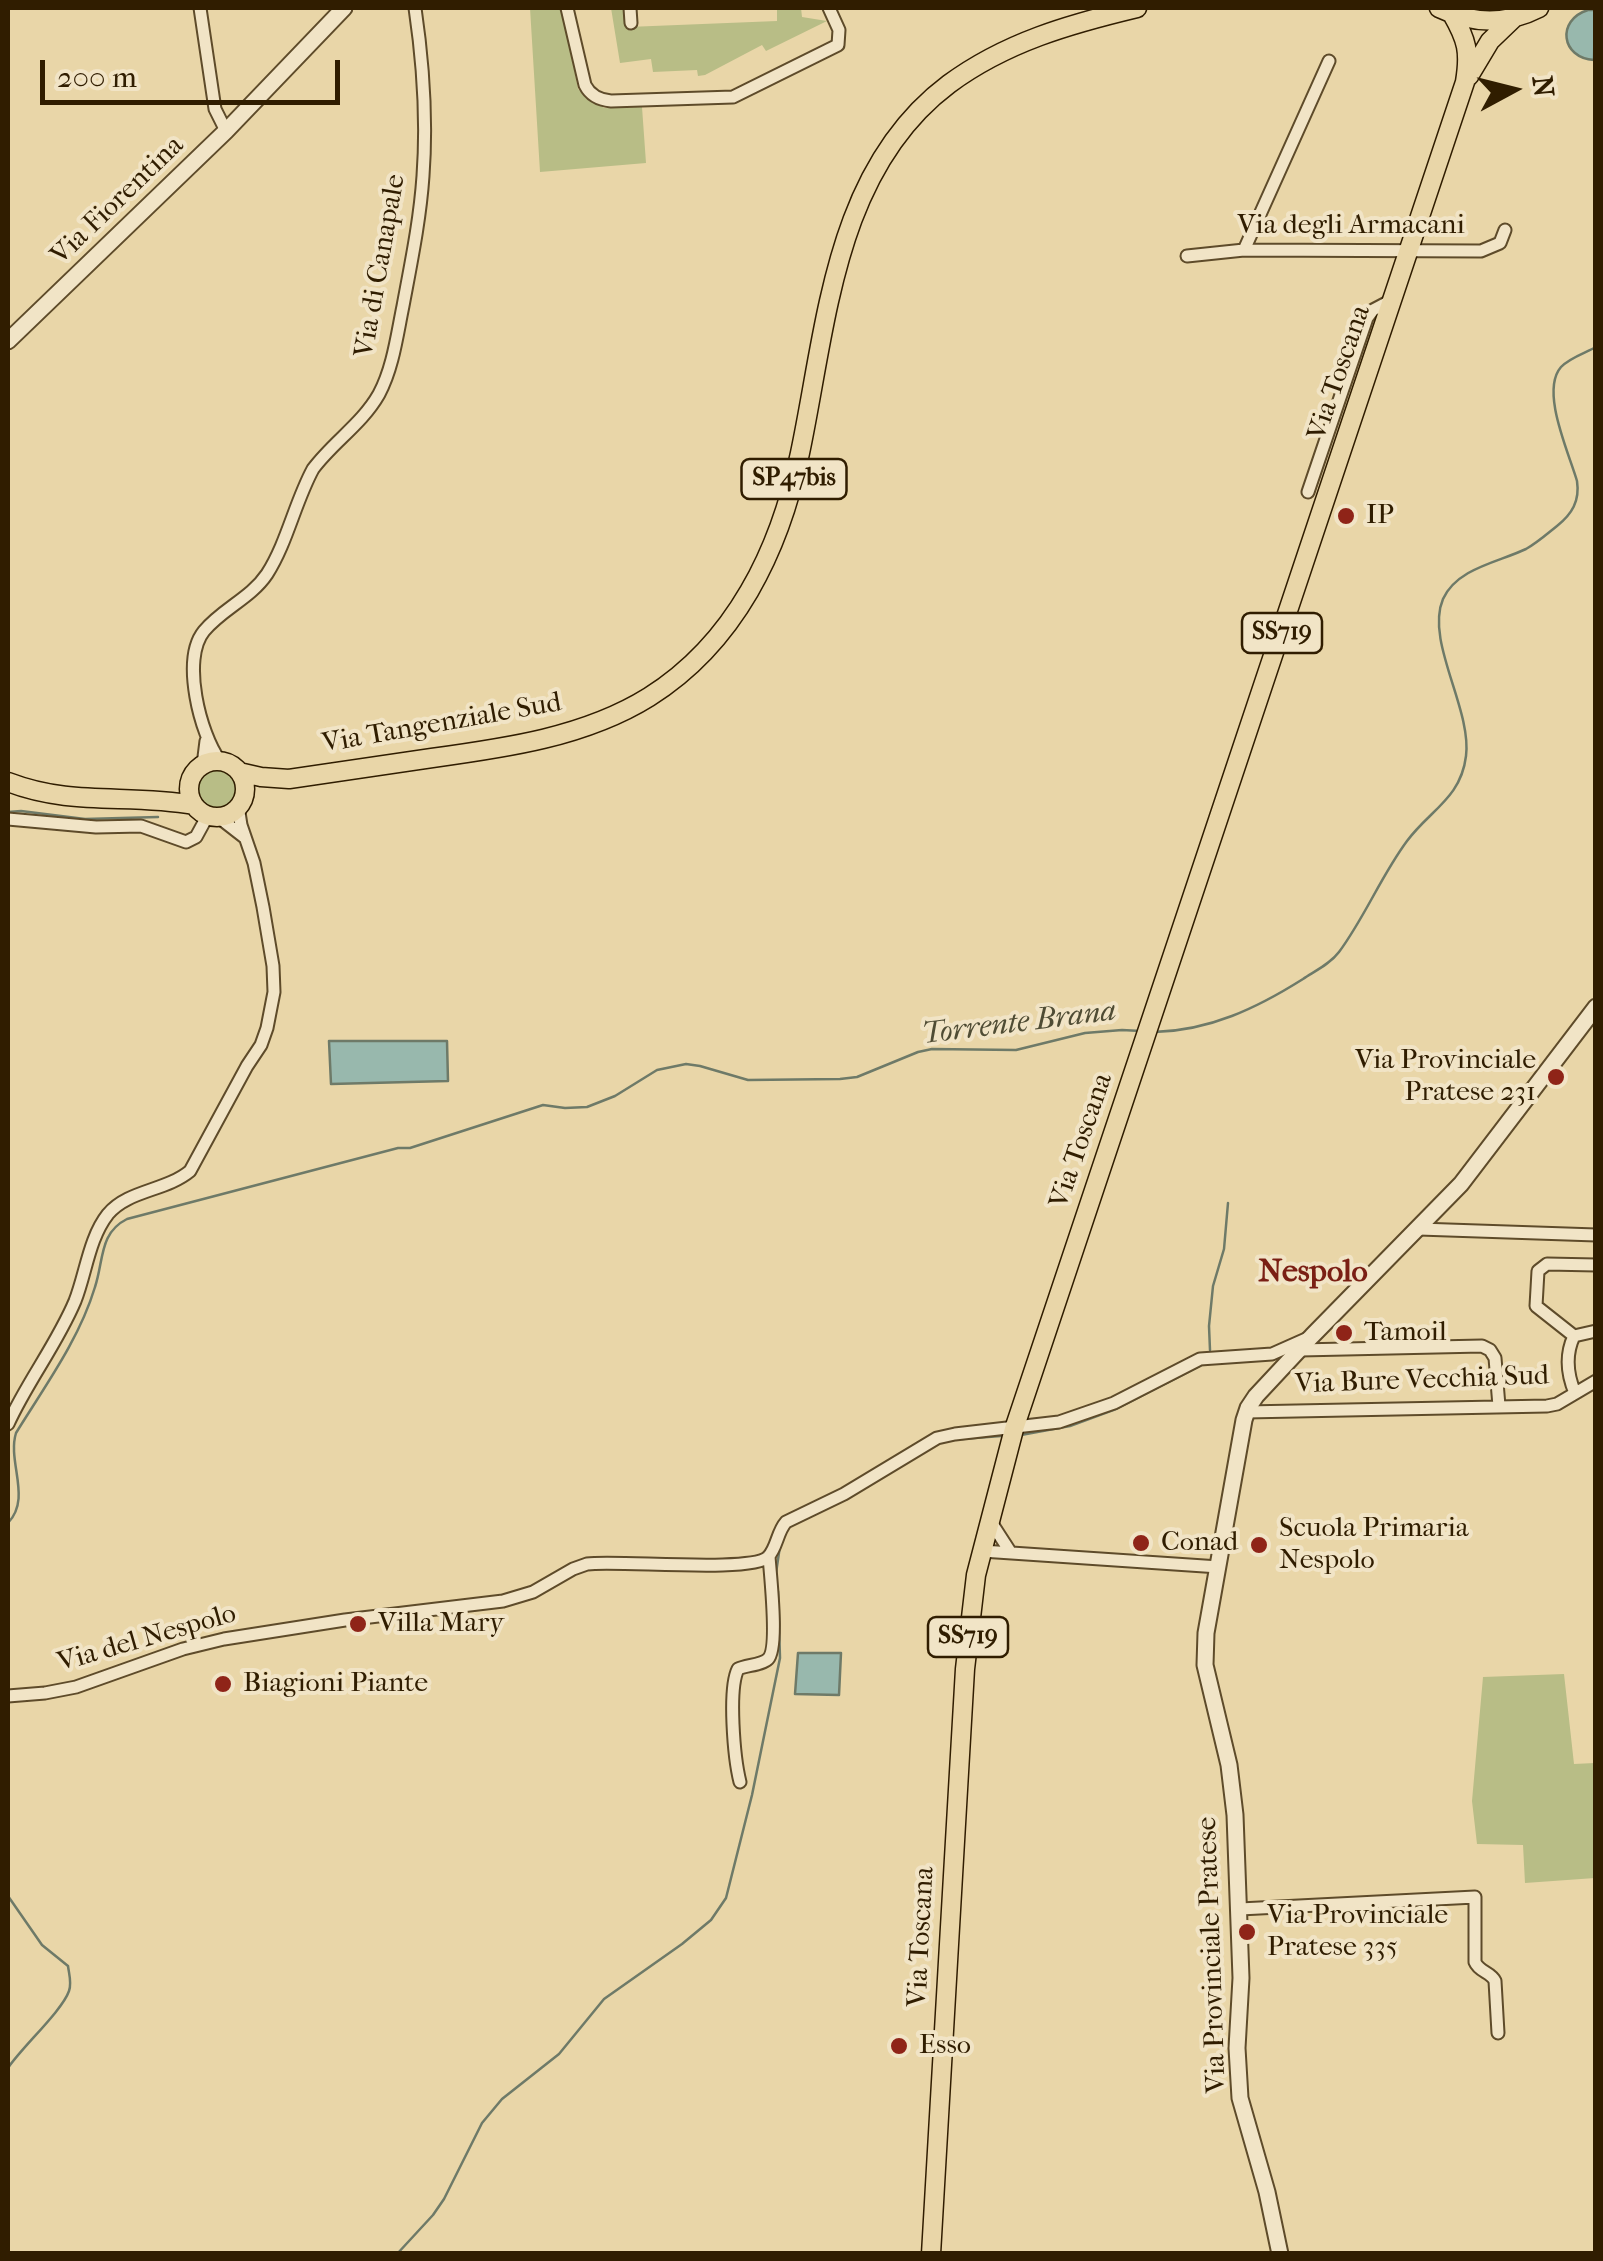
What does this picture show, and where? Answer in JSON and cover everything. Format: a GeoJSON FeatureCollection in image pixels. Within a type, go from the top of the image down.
{"type":"FeatureCollection","features":[{"type":"Feature","properties":{"kind":"main road","name":"Via Tangenziale Sud"},"geometry":{"type":"LineString","coordinates":[[206,812],[229,814],[266,787],[290,779],[486,750],[565,732],[621,712],[658,691],[694,663],[733,618],[771,549],[800,455],[823,329],[845,242],[882,157],[933,97],[985,60],[1030,38],[1137,8]]}},
{"type":"Feature","properties":{"kind":"main road","name":"SS719"},"geometry":{"type":"LineString","coordinates":[[1446,11],[1482,21],[1514,18],[1539,8]]}},
{"type":"Feature","properties":{"kind":"main road","name":"Via Toscana"},"geometry":{"type":"LineString","coordinates":[[1446,11],[1466,42],[1466,82]]}},
{"type":"Feature","properties":{"kind":"main road","name":"Via Toscana"},"geometry":{"type":"LineString","coordinates":[[931,2254],[966,1648],[989,1520],[1014,1428],[1466,82],[1490,40],[1514,18]]}},
{"type":"Feature","properties":{"kind":"main road","name":"Via Tangenziale Sud"},"geometry":{"type":"LineString","coordinates":[[211,763],[232,765],[239,772],[261,778],[290,779]]}},
{"type":"Feature","properties":{"kind":"main road"},"geometry":{"type":"LineString","coordinates":[[206,812],[190,793],[190,781],[195,771],[211,763]]}},
{"type":"Feature","properties":{"kind":"main road"},"geometry":{"type":"LineString","coordinates":[[239,772],[244,783],[240,803]]}},
{"type":"Feature","properties":{"kind":"main road"},"geometry":{"type":"LineString","coordinates":[[139,798],[190,781]]}},
{"type":"Feature","properties":{"kind":"main road"},"geometry":{"type":"LineString","coordinates":[[8,782],[78,798],[139,798],[206,812]]}},
{"type":"Feature","properties":{"kind":"street"},"geometry":{"type":"LineString","coordinates":[[200,8],[215,109],[226,131]]}},
{"type":"Feature","properties":{"kind":"street","name":"Via Fiorentina"},"geometry":{"type":"LineString","coordinates":[[8,342],[226,131],[344,8]]}},
{"type":"Feature","properties":{"kind":"street","name":"Via di Canapale"},"geometry":{"type":"LineString","coordinates":[[211,763],[193,666],[200,637],[214,620],[264,579],[313,469],[358,423],[388,376],[410,268],[423,176],[424,117],[415,8]]}},
{"type":"Feature","properties":{"kind":"street"},"geometry":{"type":"LineString","coordinates":[[567,8],[585,85],[590,93],[611,102],[725,98],[745,93],[838,45],[839,30],[829,8]]}},
{"type":"Feature","properties":{"kind":"street"},"geometry":{"type":"LineString","coordinates":[[630,8],[631,23]]}},
{"type":"Feature","properties":{"kind":"street"},"geometry":{"type":"LineString","coordinates":[[1244,250],[1329,61]]}},
{"type":"Feature","properties":{"kind":"street","name":"Via degli Armacani"},"geometry":{"type":"LineString","coordinates":[[1187,256],[1244,250],[1489,249],[1500,243],[1505,230]]}},
{"type":"Feature","properties":{"kind":"street"},"geometry":{"type":"LineString","coordinates":[[1308,492],[1367,318],[1378,306],[1394,300]]}},
{"type":"Feature","properties":{"kind":"street"},"geometry":{"type":"LineString","coordinates":[[8,1424],[74,1303],[97,1231],[110,1212],[127,1200],[176,1182],[190,1172],[261,1045],[274,976],[240,803]]}},
{"type":"Feature","properties":{"kind":"street"},"geometry":{"type":"LineString","coordinates":[[8,819],[141,826],[186,842],[196,837],[206,812],[244,838]]}},
{"type":"Feature","properties":{"kind":"street","name":"Via Provinciale Pratese"},"geometry":{"type":"LineString","coordinates":[[1280,2254],[1268,2192],[1240,2098],[1237,2048],[1242,1978],[1235,1815],[1229,1765],[1205,1665],[1206,1632],[1246,1412],[1312,1336],[1461,1184],[1596,1008]]}},
{"type":"Feature","properties":{"kind":"street"},"geometry":{"type":"LineString","coordinates":[[1419,1229],[1596,1234]]}},
{"type":"Feature","properties":{"kind":"street"},"geometry":{"type":"LineString","coordinates":[[1574,1336],[1536,1306],[1538,1270],[1553,1263],[1596,1265]]}},
{"type":"Feature","properties":{"kind":"street"},"geometry":{"type":"LineString","coordinates":[[1574,1336],[1596,1331]]}},
{"type":"Feature","properties":{"kind":"street"},"geometry":{"type":"LineString","coordinates":[[740,1782],[734,1681],[738,1669],[769,1659],[771,1654],[774,1629],[768,1556],[786,1522],[844,1494],[929,1441],[955,1434],[1048,1424],[1096,1410],[1200,1359],[1272,1354],[1312,1336]]}},
{"type":"Feature","properties":{"kind":"street"},"geometry":{"type":"LineString","coordinates":[[1574,1336],[1568,1368],[1575,1393]]}},
{"type":"Feature","properties":{"kind":"street"},"geometry":{"type":"LineString","coordinates":[[1300,1350],[1482,1346],[1494,1354],[1499,1406]]}},
{"type":"Feature","properties":{"kind":"street","name":"Via Bure Vecchia Sud"},"geometry":{"type":"LineString","coordinates":[[1246,1412],[1551,1405],[1596,1381]]}},
{"type":"Feature","properties":{"kind":"street"},"geometry":{"type":"LineString","coordinates":[[989,1520],[1011,1553]]}},
{"type":"Feature","properties":{"kind":"street"},"geometry":{"type":"LineString","coordinates":[[982,1551],[1219,1566]]}},
{"type":"Feature","properties":{"kind":"street","name":"Via del Nespolo"},"geometry":{"type":"LineString","coordinates":[[8,1696],[76,1686],[224,1638],[503,1601],[533,1592],[587,1564],[722,1564],[754,1562],[768,1556]]}},
{"type":"Feature","properties":{"kind":"street"},"geometry":{"type":"LineString","coordinates":[[1240,1909],[1475,1896],[1475,1958],[1478,1968],[1495,1981],[1498,2033]]}},
{"type":"Feature","properties":{"kind":"green space"},"geometry":{"type":"Polygon","coordinates":[[[530,8],[562,8],[578,89],[604,108],[642,107],[646,163],[540,172],[530,8]]]}},
{"type":"Feature","properties":{"kind":"green space"},"geometry":{"type":"Polygon","coordinates":[[[611,8],[625,8],[628,27],[777,21],[777,8],[801,8],[802,17],[827,21],[766,51],[762,45],[698,76],[697,70],[653,72],[651,59],[620,63],[611,8]]]}},
{"type":"Feature","properties":{"kind":"green space"},"geometry":{"type":"Polygon","coordinates":[[[217,769],[231,775],[237,789],[231,803],[217,809],[203,803],[197,789],[203,775],[217,769]]]}},
{"type":"Feature","properties":{"kind":"green space"},"geometry":{"type":"Polygon","coordinates":[[[1564,1674],[1574,1764],[1595,1763],[1595,1878],[1525,1883],[1523,1845],[1477,1844],[1472,1801],[1483,1677],[1564,1674]]]}},
{"type":"Feature","properties":{"kind":"water"},"geometry":{"type":"Polygon","coordinates":[[[1588,10],[1595,10],[1594,60],[1575,53],[1567,38],[1571,22],[1588,10]]]}},
{"type":"Feature","properties":{"kind":"water"},"geometry":{"type":"Polygon","coordinates":[[[329,1041],[447,1041],[448,1081],[331,1084],[329,1041]]]}},
{"type":"Feature","properties":{"kind":"water"},"geometry":{"type":"Polygon","coordinates":[[[798,1653],[841,1653],[839,1695],[795,1694],[798,1653]]]}},
{"type":"Feature","properties":{"kind":"waterway","name":"Torrente Brana"},"geometry":{"type":"LineString","coordinates":[[1154,1032],[1194,1027],[1232,1016],[1286,990],[1331,960],[1348,939],[1407,841],[1458,783],[1466,756],[1466,737],[1440,635],[1443,599],[1449,588],[1468,573],[1530,547],[1571,512],[1577,481],[1558,422],[1555,378],[1564,364],[1596,347]]}},
{"type":"Feature","properties":{"kind":"waterway"},"geometry":{"type":"LineString","coordinates":[[8,812],[85,819],[158,817]]}},
{"type":"Feature","properties":{"kind":"waterway","name":"Torrente Brana"},"geometry":{"type":"LineString","coordinates":[[8,1523],[15,1513],[19,1491],[14,1456],[16,1433],[80,1326],[111,1232],[127,1219],[410,1148],[543,1105],[587,1107],[615,1096],[657,1070],[686,1064],[748,1080],[840,1079],[857,1077],[932,1049],[1016,1050],[1085,1033],[1141,1031]]}},
{"type":"Feature","properties":{"kind":"waterway"},"geometry":{"type":"LineString","coordinates":[[1210,1350],[1213,1286],[1224,1249],[1228,1203]]}},
{"type":"Feature","properties":{"kind":"waterway"},"geometry":{"type":"LineString","coordinates":[[1021,1435],[1070,1426],[1116,1409],[1202,1365]]}},
{"type":"Feature","properties":{"kind":"waterway"},"geometry":{"type":"LineString","coordinates":[[962,1439],[1001,1436]]}},
{"type":"Feature","properties":{"kind":"waterway"},"geometry":{"type":"LineString","coordinates":[[853,1495],[876,1481]]}},
{"type":"Feature","properties":{"kind":"waterway"},"geometry":{"type":"LineString","coordinates":[[776,1573],[780,1546]]}},
{"type":"Feature","properties":{"kind":"waterway"},"geometry":{"type":"LineString","coordinates":[[397,2254],[444,2199],[482,2123],[502,2099],[559,2054],[604,1999],[711,1920],[726,1898],[780,1658],[778,1591]]}},
{"type":"Feature","properties":{"kind":"waterway","name":"Torrente Brana"},"geometry":{"type":"LineString","coordinates":[[8,1896],[42,1945],[68,1966],[70,1982],[58,2009],[8,2068]]}},
{"type":"Feature","properties":{"kind":"place","name":"IP"},"geometry":{"type":"Point","coordinates":[1346,516]}},
{"type":"Feature","properties":{"kind":"place","name":"Via Provinciale Pratese 231"},"geometry":{"type":"Point","coordinates":[1556,1077]}},
{"type":"Feature","properties":{"kind":"place","name":"Tamoil"},"geometry":{"type":"Point","coordinates":[1344,1333]}},
{"type":"Feature","properties":{"kind":"place","name":"Conad"},"geometry":{"type":"Point","coordinates":[1141,1543]}},
{"type":"Feature","properties":{"kind":"place","name":"Scuola Primaria Nespolo"},"geometry":{"type":"Point","coordinates":[1259,1545]}},
{"type":"Feature","properties":{"kind":"place","name":"Villa Mary"},"geometry":{"type":"Point","coordinates":[358,1624]}},
{"type":"Feature","properties":{"kind":"place","name":"Biagioni Piante"},"geometry":{"type":"Point","coordinates":[223,1684]}},
{"type":"Feature","properties":{"kind":"place","name":"Via Provinciale Pratese 335"},"geometry":{"type":"Point","coordinates":[1247,1932]}},
{"type":"Feature","properties":{"kind":"place","name":"Esso"},"geometry":{"type":"Point","coordinates":[899,2046]}},
{"type":"Feature","properties":{"kind":"district","name":"Nespolo"},"geometry":{"type":"Point","coordinates":[1313,1273]}}]}
